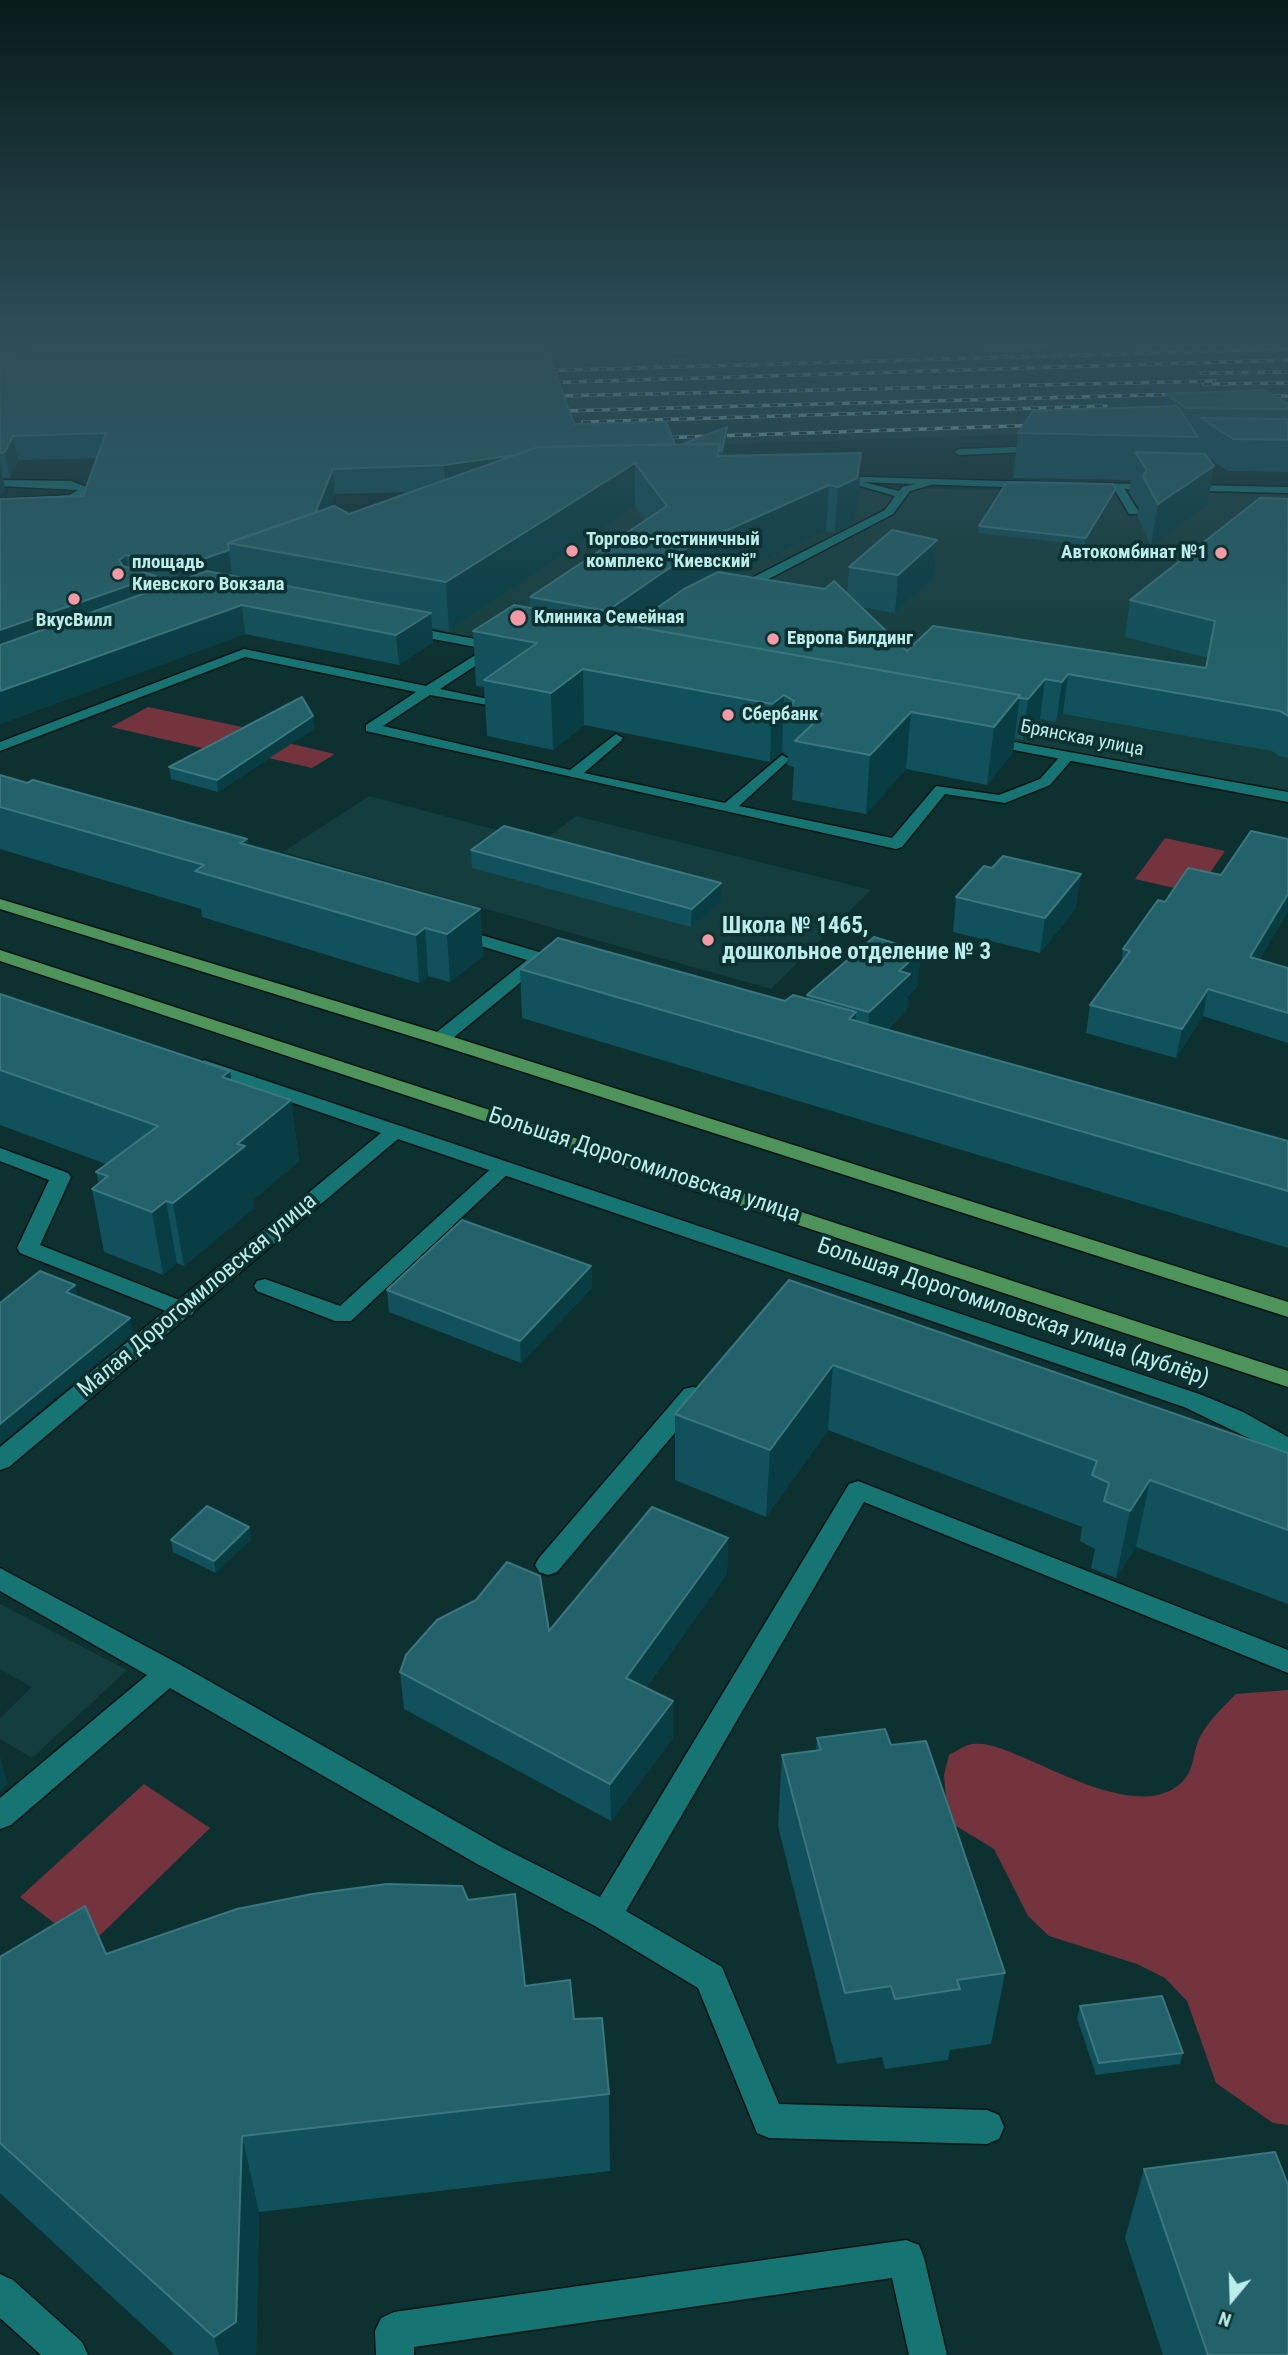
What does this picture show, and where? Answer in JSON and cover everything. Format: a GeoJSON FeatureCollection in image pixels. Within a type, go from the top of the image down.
{"type":"FeatureCollection","features":[{"type":"Feature","properties":{"kind":"main road"},"geometry":{"type":"LineString","coordinates":[[0,904],[440,1039],[1288,1310]]}},
{"type":"Feature","properties":{"kind":"main road","name":"Большая Дорогомиловская улица"},"geometry":{"type":"LineString","coordinates":[[0,955],[1288,1380]]}},
{"type":"Feature","properties":{"kind":"street"},"geometry":{"type":"LineString","coordinates":[[817,479],[1048,485]]}},
{"type":"Feature","properties":{"kind":"street"},"geometry":{"type":"LineString","coordinates":[[847,479],[901,495]]}},
{"type":"Feature","properties":{"kind":"street"},"geometry":{"type":"LineString","coordinates":[[724,597],[890,512],[901,500],[906,489],[936,482]]}},
{"type":"Feature","properties":{"kind":"street"},"geometry":{"type":"LineString","coordinates":[[0,483],[54,483],[84,488],[82,494],[72,498],[0,502]]}},
{"type":"Feature","properties":{"kind":"street"},"geometry":{"type":"LineString","coordinates":[[0,494],[54,483]]}},
{"type":"Feature","properties":{"kind":"street"},"geometry":{"type":"LineString","coordinates":[[1076,486],[1288,489]]}},
{"type":"Feature","properties":{"kind":"street"},"geometry":{"type":"LineString","coordinates":[[1118,487],[1133,512]]}},
{"type":"Feature","properties":{"kind":"street"},"geometry":{"type":"LineString","coordinates":[[387,626],[522,652]]}},
{"type":"Feature","properties":{"kind":"street"},"geometry":{"type":"LineString","coordinates":[[496,646],[371,728],[573,775],[896,844],[941,789],[1000,800],[1045,782],[1068,756]]}},
{"type":"Feature","properties":{"kind":"street"},"geometry":{"type":"LineString","coordinates":[[0,747],[244,653],[483,702]]}},
{"type":"Feature","properties":{"kind":"street"},"geometry":{"type":"LineString","coordinates":[[573,775],[616,738]]}},
{"type":"Feature","properties":{"kind":"street","name":"Брянская улица"},"geometry":{"type":"LineString","coordinates":[[973,738],[1288,797]]}},
{"type":"Feature","properties":{"kind":"street"},"geometry":{"type":"LineString","coordinates":[[728,808],[782,759]]}},
{"type":"Feature","properties":{"kind":"street"},"geometry":{"type":"LineString","coordinates":[[435,927],[580,970]]}},
{"type":"Feature","properties":{"kind":"street"},"geometry":{"type":"LineString","coordinates":[[440,1039],[541,958]]}},
{"type":"Feature","properties":{"kind":"street","name":"Большая Дорогомиловская улица (дублёр)"},"geometry":{"type":"LineString","coordinates":[[184,1059],[1193,1401],[1234,1418],[1288,1448]]}},
{"type":"Feature","properties":{"kind":"street","name":"Малая Дорогомиловская улица"},"geometry":{"type":"LineString","coordinates":[[0,1461],[395,1131]]}},
{"type":"Feature","properties":{"kind":"street"},"geometry":{"type":"LineString","coordinates":[[0,1154],[61,1177],[28,1248],[184,1310]]}},
{"type":"Feature","properties":{"kind":"street"},"geometry":{"type":"LineString","coordinates":[[265,1286],[343,1316],[503,1168]]}},
{"type":"Feature","properties":{"kind":"street"},"geometry":{"type":"LineString","coordinates":[[782,1291],[801,1269]]}},
{"type":"Feature","properties":{"kind":"street"},"geometry":{"type":"LineString","coordinates":[[548,1565],[710,1376]]}},
{"type":"Feature","properties":{"kind":"street"},"geometry":{"type":"LineString","coordinates":[[606,1916],[858,1490],[1288,1662]]}},
{"type":"Feature","properties":{"kind":"street"},"geometry":{"type":"LineString","coordinates":[[0,1578],[490,1856],[606,1916],[710,1979],[769,2121],[988,2127]]}},
{"type":"Feature","properties":{"kind":"street"},"geometry":{"type":"LineString","coordinates":[[0,1816],[169,1672]]}},
{"type":"Feature","properties":{"kind":"street"},"geometry":{"type":"LineString","coordinates":[[395,2355],[394,2331],[906,2258],[928,2355]]}},
{"type":"Feature","properties":{"kind":"street"},"geometry":{"type":"LineString","coordinates":[[0,2293],[69,2355]]}},
{"type":"Feature","properties":{"kind":"shaded area"},"geometry":{"type":"Polygon","coordinates":[[[0,454],[300,454],[18,460],[15,468],[0,468],[0,454]]]}},
{"type":"Feature","properties":{"kind":"shaded area"},"geometry":{"type":"Polygon","coordinates":[[[850,483],[875,488],[1288,494],[1288,793],[281,603],[640,490],[850,483]]]}},
{"type":"Feature","properties":{"kind":"shaded area"},"geometry":{"type":"Polygon","coordinates":[[[148,707],[242,727],[206,749],[111,727],[148,707]]]}},
{"type":"Feature","properties":{"kind":"shaded area"},"geometry":{"type":"Polygon","coordinates":[[[270,739],[335,754],[312,768],[247,753],[270,739]]]}},
{"type":"Feature","properties":{"kind":"shaded area","name":"Школа № 1465, дошкольное отделение № 3"},"geometry":{"type":"Polygon","coordinates":[[[369,796],[542,842],[576,816],[871,890],[771,989],[283,852],[369,796]]]}},
{"type":"Feature","properties":{"kind":"shaded area"},"geometry":{"type":"Polygon","coordinates":[[[1165,838],[1225,851],[1196,893],[1135,879],[1165,838]]]}},
{"type":"Feature","properties":{"kind":"shaded area"},"geometry":{"type":"Polygon","coordinates":[[[0,1604],[127,1670],[32,1758],[0,1739],[0,1718],[32,1687],[0,1669],[0,1604]]]}},
{"type":"Feature","properties":{"kind":"shaded area"},"geometry":{"type":"Polygon","coordinates":[[[1288,1690],[1288,2125],[1273,2123],[1216,2083],[1187,2001],[1165,1978],[1137,1964],[1049,1936],[1028,1916],[994,1849],[948,1821],[944,1775],[949,1755],[968,1745],[981,1744],[1008,1751],[1079,1782],[1124,1795],[1165,1793],[1186,1778],[1203,1732],[1236,1694],[1288,1690]]]}},
{"type":"Feature","properties":{"kind":"shaded area"},"geometry":{"type":"Polygon","coordinates":[[[144,1784],[210,1828],[87,1948],[20,1897],[144,1784]]]}},
{"type":"Feature","properties":{"kind":"building","name":"площадь Киевского Вокзала"},"geometry":{"type":"Polygon","coordinates":[[[98,454],[519,454],[444,465],[333,469],[315,513],[228,543],[229,550],[177,568],[126,555],[119,560],[123,566],[156,576],[0,630],[0,499],[83,496],[98,454]]]}},
{"type":"Feature","properties":{"kind":"building"},"geometry":{"type":"Polygon","coordinates":[[[519,454],[718,454],[717,456],[861,454],[857,478],[838,487],[829,485],[676,553],[694,556],[671,567],[607,611],[530,597],[667,506],[635,463],[446,582],[228,543],[334,506],[349,514],[519,454]]]}},
{"type":"Feature","properties":{"kind":"building"},"geometry":{"type":"Polygon","coordinates":[[[1136,454],[1205,454],[1214,466],[1158,504],[1143,476],[1147,470],[1136,454]]]}},
{"type":"Feature","properties":{"kind":"building"},"geometry":{"type":"Polygon","coordinates":[[[1007,482],[1113,484],[1116,488],[1086,538],[979,526],[1007,482]]]}},
{"type":"Feature","properties":{"kind":"building"},"geometry":{"type":"Polygon","coordinates":[[[1260,498],[1288,499],[1288,716],[1280,711],[1068,674],[1062,682],[1045,679],[1028,699],[1019,698],[1020,695],[631,626],[684,589],[718,572],[825,589],[834,581],[907,651],[933,626],[1206,668],[1215,621],[1130,600],[1260,498]]]}},
{"type":"Feature","properties":{"kind":"building"},"geometry":{"type":"Polygon","coordinates":[[[892,530],[937,540],[898,575],[849,567],[892,530]]]}},
{"type":"Feature","properties":{"kind":"building"},"geometry":{"type":"Polygon","coordinates":[[[207,571],[431,613],[396,635],[242,605],[0,691],[0,645],[207,571]]]}},
{"type":"Feature","properties":{"kind":"building"},"geometry":{"type":"Polygon","coordinates":[[[514,605],[1020,695],[994,727],[911,712],[870,755],[795,741],[823,714],[790,708],[794,701],[784,695],[772,704],[583,669],[551,693],[484,680],[537,643],[473,631],[514,605]]]}},
{"type":"Feature","properties":{"kind":"building"},"geometry":{"type":"Polygon","coordinates":[[[302,697],[313,716],[217,780],[169,767],[302,697]]]}},
{"type":"Feature","properties":{"kind":"building"},"geometry":{"type":"Polygon","coordinates":[[[0,775],[27,783],[33,780],[247,839],[240,843],[480,909],[447,934],[425,928],[416,935],[195,871],[204,865],[0,807],[0,775]]]}},
{"type":"Feature","properties":{"kind":"building"},"geometry":{"type":"Polygon","coordinates":[[[504,826],[721,883],[692,909],[471,850],[504,826]]]}},
{"type":"Feature","properties":{"kind":"building"},"geometry":{"type":"Polygon","coordinates":[[[1251,831],[1288,839],[1288,894],[1250,957],[1288,968],[1288,1013],[1208,989],[1182,1029],[1090,1005],[1130,951],[1123,949],[1158,900],[1165,902],[1188,868],[1221,875],[1251,831]]]}},
{"type":"Feature","properties":{"kind":"building"},"geometry":{"type":"Polygon","coordinates":[[[1003,856],[1081,874],[1045,918],[956,897],[984,866],[992,868],[1003,856]]]}},
{"type":"Feature","properties":{"kind":"building"},"geometry":{"type":"Polygon","coordinates":[[[874,937],[921,951],[899,971],[910,974],[869,1012],[807,995],[874,937]]]}},
{"type":"Feature","properties":{"kind":"building"},"geometry":{"type":"Polygon","coordinates":[[[558,938],[785,1001],[793,995],[856,1012],[849,1019],[1288,1141],[1288,1191],[520,969],[558,938]]]}},
{"type":"Feature","properties":{"kind":"building"},"geometry":{"type":"Polygon","coordinates":[[[0,994],[230,1071],[222,1077],[291,1100],[237,1144],[245,1146],[173,1203],[166,1201],[152,1212],[92,1189],[108,1176],[96,1172],[158,1126],[0,1070],[0,994]]]}},
{"type":"Feature","properties":{"kind":"building"},"geometry":{"type":"Polygon","coordinates":[[[462,1220],[591,1266],[520,1341],[387,1290],[462,1220]]]}},
{"type":"Feature","properties":{"kind":"building"},"geometry":{"type":"Polygon","coordinates":[[[40,1271],[75,1285],[66,1292],[130,1318],[0,1424],[0,1303],[40,1271]]]}},
{"type":"Feature","properties":{"kind":"building"},"geometry":{"type":"Polygon","coordinates":[[[789,1280],[1288,1453],[1288,1530],[1150,1480],[1130,1511],[1104,1501],[1109,1483],[1092,1475],[1097,1461],[833,1365],[770,1450],[675,1414],[789,1280]]]}},
{"type":"Feature","properties":{"kind":"building"},"geometry":{"type":"Polygon","coordinates":[[[207,1506],[249,1527],[214,1561],[171,1540],[207,1506]]]}},
{"type":"Feature","properties":{"kind":"building"},"geometry":{"type":"Polygon","coordinates":[[[652,1507],[728,1538],[626,1678],[673,1701],[610,1784],[400,1672],[406,1655],[437,1620],[476,1600],[507,1562],[540,1576],[549,1631],[652,1507]]]}},
{"type":"Feature","properties":{"kind":"building"},"geometry":{"type":"Polygon","coordinates":[[[885,1729],[891,1745],[926,1741],[1005,1973],[957,1980],[960,1989],[895,1999],[891,1986],[845,1993],[782,1755],[821,1750],[817,1738],[885,1729]]]}},
{"type":"Feature","properties":{"kind":"building"},"geometry":{"type":"Polygon","coordinates":[[[387,1884],[462,1886],[468,1900],[515,1894],[525,1986],[570,1980],[574,2019],[602,2018],[609,2094],[242,2136],[236,2322],[214,2337],[0,2143],[0,1957],[85,1906],[106,1954],[237,1909],[312,1894],[387,1884]]]}},
{"type":"Feature","properties":{"kind":"building"},"geometry":{"type":"Polygon","coordinates":[[[1162,1996],[1183,2053],[1099,2063],[1080,2006],[1162,1996]]]}},
{"type":"Feature","properties":{"kind":"building"},"geometry":{"type":"Polygon","coordinates":[[[1275,2152],[1288,2185],[1288,2355],[1208,2355],[1144,2169],[1275,2152]]]}},
{"type":"Feature","properties":{"kind":"place","name":"Торгово-гостиничный комплекс \"Киевский\""},"geometry":{"type":"Point","coordinates":[572,551]}},
{"type":"Feature","properties":{"kind":"place","name":"Автокомбинат №1"},"geometry":{"type":"Point","coordinates":[1221,553]}},
{"type":"Feature","properties":{"kind":"place","name":"площадь Киевского Вокзала"},"geometry":{"type":"Point","coordinates":[118,574]}},
{"type":"Feature","properties":{"kind":"place","name":"ВкусВилл"},"geometry":{"type":"Point","coordinates":[74,599]}},
{"type":"Feature","properties":{"kind":"place","name":"Клиника Семейная"},"geometry":{"type":"Point","coordinates":[518,618]}},
{"type":"Feature","properties":{"kind":"place","name":"Европа Билдинг"},"geometry":{"type":"Point","coordinates":[773,639]}},
{"type":"Feature","properties":{"kind":"place","name":"Сбербанк"},"geometry":{"type":"Point","coordinates":[728,715]}},
{"type":"Feature","properties":{"kind":"place","name":"Школа № 1465, дошкольное отделение № 3"},"geometry":{"type":"Point","coordinates":[708,940]}}]}
